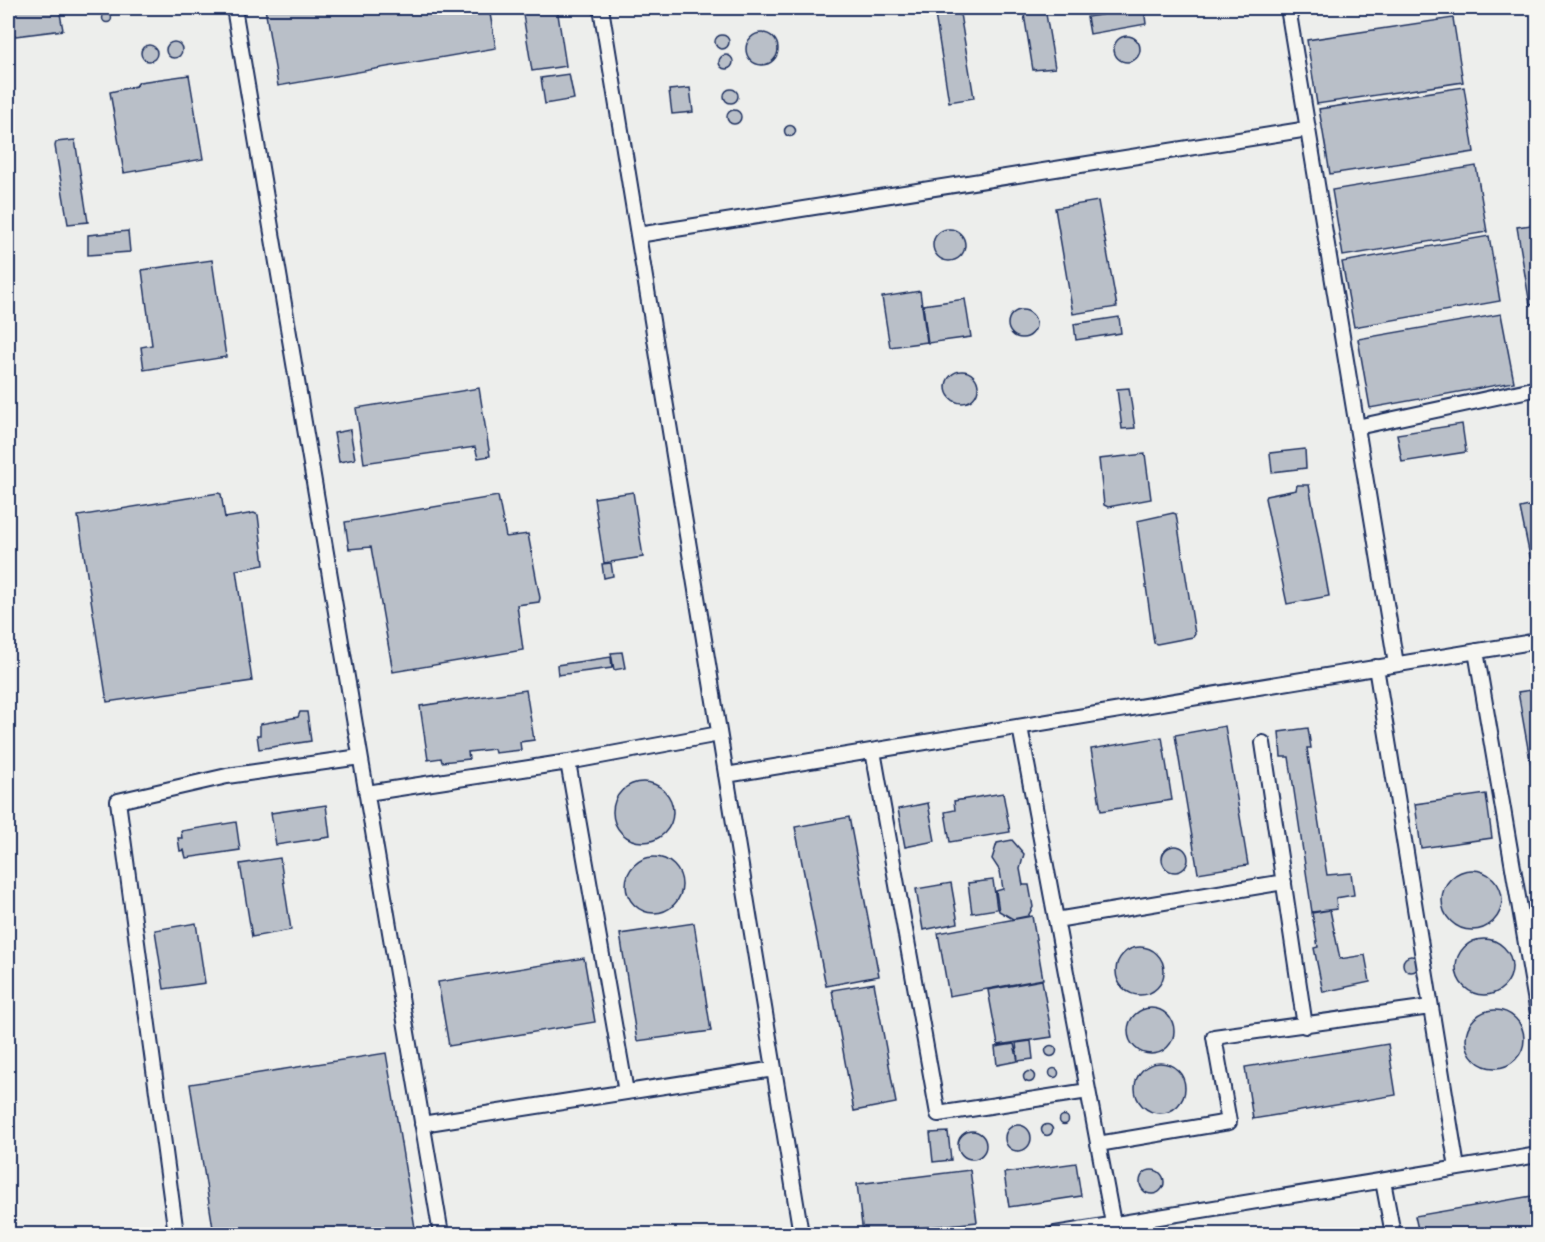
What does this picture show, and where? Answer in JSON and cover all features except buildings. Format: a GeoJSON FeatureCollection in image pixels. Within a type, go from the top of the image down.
{"type":"FeatureCollection","features":[{"type":"Feature","properties":{"kind":"lane"},"geometry":{"type":"LineString","coordinates":[[234,8],[441,1234]]}},
{"type":"Feature","properties":{"kind":"lane"},"geometry":{"type":"LineString","coordinates":[[601,8],[801,1234]]}},
{"type":"Feature","properties":{"kind":"lane"},"geometry":{"type":"LineString","coordinates":[[1288,8],[1396,664]]}},
{"type":"Feature","properties":{"kind":"lane"},"geometry":{"type":"LineString","coordinates":[[638,235],[1308,129]]}},
{"type":"Feature","properties":{"kind":"lane"},"geometry":{"type":"LineString","coordinates":[[1357,427],[1538,388]]}},
{"type":"Feature","properties":{"kind":"lane"},"geometry":{"type":"LineString","coordinates":[[726,775],[1538,641]]}},
{"type":"Feature","properties":{"kind":"lane"},"geometry":{"type":"LineString","coordinates":[[1476,651],[1538,1014]]}},
{"type":"Feature","properties":{"kind":"lane"},"geometry":{"type":"LineString","coordinates":[[1376,667],[1457,1168]]}},
{"type":"Feature","properties":{"kind":"lane"},"geometry":{"type":"LineString","coordinates":[[1020,726],[1114,1230]]}},
{"type":"Feature","properties":{"kind":"lane"},"geometry":{"type":"LineString","coordinates":[[367,793],[568,762],[719,734]]}},
{"type":"Feature","properties":{"kind":"lane"},"geometry":{"type":"LineString","coordinates":[[1263,742],[1305,1026]]}},
{"type":"Feature","properties":{"kind":"lane"},"geometry":{"type":"LineString","coordinates":[[873,751],[938,1114],[1088,1091]]}},
{"type":"Feature","properties":{"kind":"lane"},"geometry":{"type":"LineString","coordinates":[[176,1234],[118,801],[227,776],[360,758]]}},
{"type":"Feature","properties":{"kind":"lane"},"geometry":{"type":"LineString","coordinates":[[568,762],[626,1092]]}},
{"type":"Feature","properties":{"kind":"lane"},"geometry":{"type":"LineString","coordinates":[[1056,920],[1284,882]]}},
{"type":"Feature","properties":{"kind":"lane"},"geometry":{"type":"LineString","coordinates":[[1098,1144],[1229,1122],[1214,1037],[1430,1007]]}},
{"type":"Feature","properties":{"kind":"lane"},"geometry":{"type":"LineString","coordinates":[[422,1124],[774,1069]]}},
{"type":"Feature","properties":{"kind":"lane"},"geometry":{"type":"LineString","coordinates":[[1055,1234],[1114,1230],[1538,1155]]}},
{"type":"Feature","properties":{"kind":"lane"},"geometry":{"type":"LineString","coordinates":[[1383,1181],[1393,1234]]}}]}
